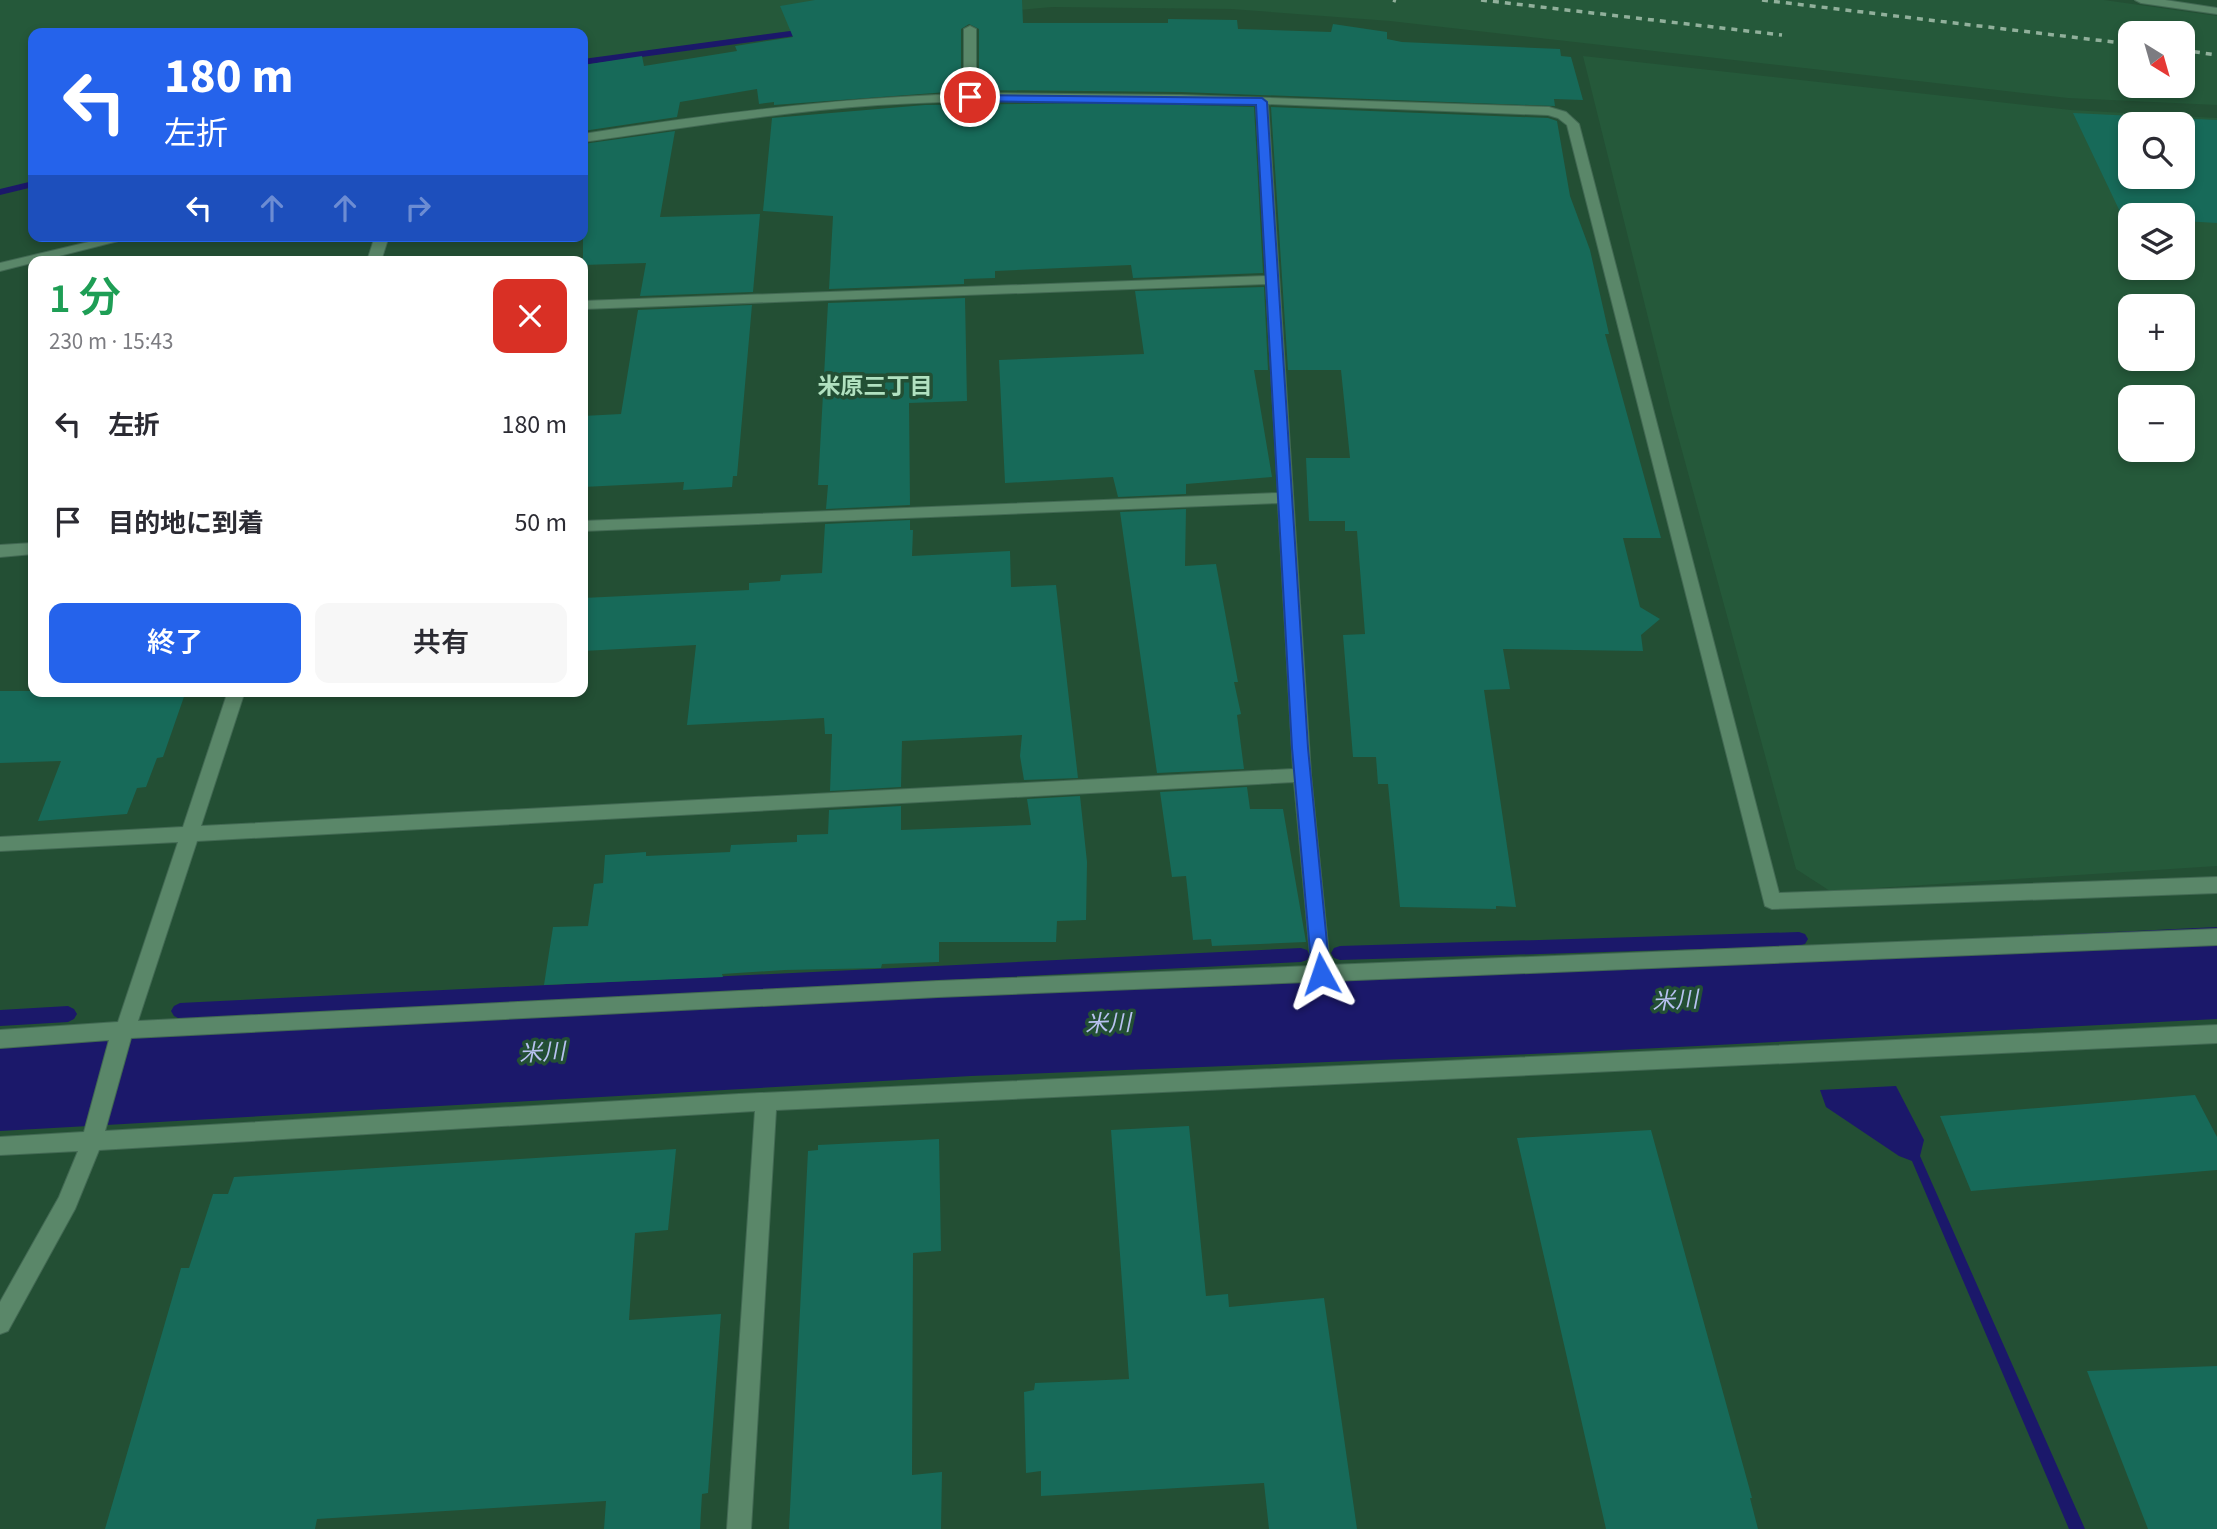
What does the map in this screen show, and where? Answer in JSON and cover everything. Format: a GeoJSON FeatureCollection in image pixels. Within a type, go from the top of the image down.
{"type":"FeatureCollection","features":[{"type":"Feature","properties":{"kind":"street"},"geometry":{"type":"LineString","coordinates":[[2141,0],[2217,11]]}},
{"type":"Feature","properties":{"kind":"street"},"geometry":{"type":"LineString","coordinates":[[970,29],[970,97]]}},
{"type":"Feature","properties":{"kind":"street"},"geometry":{"type":"LineString","coordinates":[[588,137],[779,111],[970,97],[1262,102],[1549,111],[1562,115],[1573,124],[1773,901],[2217,885]]}},
{"type":"Feature","properties":{"kind":"street"},"geometry":{"type":"LineString","coordinates":[[1262,102],[1283,498],[1302,775],[1321,974]]}},
{"type":"Feature","properties":{"kind":"street"},"geometry":{"type":"LineString","coordinates":[[47,256],[106,242]]}},
{"type":"Feature","properties":{"kind":"street"},"geometry":{"type":"LineString","coordinates":[[0,267],[28,260]]}},
{"type":"Feature","properties":{"kind":"street"},"geometry":{"type":"LineString","coordinates":[[588,305],[1272,280]]}},
{"type":"Feature","properties":{"kind":"street"},"geometry":{"type":"LineString","coordinates":[[588,526],[1283,498]]}},
{"type":"Feature","properties":{"kind":"street"},"geometry":{"type":"LineString","coordinates":[[0,551],[28,549]]}},
{"type":"Feature","properties":{"kind":"street"},"geometry":{"type":"LineString","coordinates":[[0,1323],[68,1202],[92,1141],[122,1036],[234,697]]}},
{"type":"Feature","properties":{"kind":"street"},"geometry":{"type":"LineString","coordinates":[[0,844],[1302,775]]}},
{"type":"Feature","properties":{"kind":"street"},"geometry":{"type":"LineString","coordinates":[[0,1039],[122,1036],[938,989],[2217,937]]}},
{"type":"Feature","properties":{"kind":"street"},"geometry":{"type":"LineString","coordinates":[[0,1146],[765,1102],[2217,1034]]}},
{"type":"Feature","properties":{"kind":"street"},"geometry":{"type":"LineString","coordinates":[[739,1529],[765,1102]]}},
{"type":"Feature","properties":{"kind":"shaded area"},"geometry":{"type":"Polygon","coordinates":[[[0,0],[2104,0],[2217,16],[2217,105],[2068,98],[1390,21],[1231,9],[1052,7],[799,30],[588,59],[588,28],[28,28],[28,183],[0,190],[0,0]]]}},
{"type":"Feature","properties":{"kind":"shaded area"},"geometry":{"type":"Polygon","coordinates":[[[1583,56],[2071,110],[2118,113],[2118,189],[2195,189],[2195,117],[2217,118],[2217,866],[1830,891],[1796,869],[1672,414],[1583,56]]]}},
{"type":"Feature","properties":{"kind":"shaded area"},"geometry":{"type":"Polygon","coordinates":[[[1896,1086],[1924,1140],[1920,1156],[2085,1529],[2069,1529],[1912,1161],[1899,1156],[1826,1107],[1820,1090],[1896,1086]]]}},
{"type":"Feature","properties":{"kind":"building"},"geometry":{"type":"Polygon","coordinates":[[[815,0],[1022,0],[1023,23],[1237,20],[1238,29],[1331,32],[1333,24],[1387,32],[1387,39],[1402,42],[1560,49],[1561,56],[1571,57],[1583,100],[1554,99],[1555,106],[1181,92],[979,90],[979,29],[969,24],[961,29],[961,91],[774,105],[774,102],[759,104],[757,89],[680,102],[677,117],[588,130],[588,64],[642,56],[644,66],[737,51],[735,46],[793,37],[780,6],[815,0]]]}},
{"type":"Feature","properties":{"kind":"building"},"geometry":{"type":"Polygon","coordinates":[[[1114,103],[1254,107],[1263,273],[1133,278],[1131,265],[995,271],[995,278],[964,279],[964,284],[829,289],[833,216],[763,211],[772,118],[925,105],[1114,103]]]}},
{"type":"Feature","properties":{"kind":"building"},"geometry":{"type":"Polygon","coordinates":[[[1271,107],[1548,118],[1557,121],[1570,196],[1590,250],[1609,334],[1605,334],[1661,538],[1623,538],[1640,607],[1660,619],[1641,635],[1643,651],[1503,649],[1510,689],[1484,690],[1516,907],[1400,907],[1388,784],[1378,784],[1376,757],[1353,757],[1343,635],[1365,634],[1357,531],[1345,531],[1345,521],[1309,521],[1306,458],[1350,458],[1341,370],[1288,370],[1271,107]]]}},
{"type":"Feature","properties":{"kind":"building"},"geometry":{"type":"Polygon","coordinates":[[[2073,113],[2118,115],[2118,189],[2195,189],[2195,119],[2217,120],[2217,223],[2195,222],[2195,203],[2118,203],[2118,208],[2073,113]]]}},
{"type":"Feature","properties":{"kind":"building"},"geometry":{"type":"Polygon","coordinates":[[[675,131],[660,217],[760,214],[753,292],[640,296],[646,263],[588,265],[588,256],[583,256],[583,242],[588,242],[588,143],[675,131]]]}},
{"type":"Feature","properties":{"kind":"building"},"geometry":{"type":"Polygon","coordinates":[[[1264,287],[1268,370],[1254,370],[1272,477],[1186,484],[1186,494],[1118,497],[1113,477],[1005,483],[999,360],[1144,354],[1135,291],[1264,287]]]}},
{"type":"Feature","properties":{"kind":"building"},"geometry":{"type":"Polygon","coordinates":[[[965,298],[967,401],[909,403],[910,505],[826,509],[828,485],[818,485],[828,303],[965,298]]]}},
{"type":"Feature","properties":{"kind":"building"},"geometry":{"type":"Polygon","coordinates":[[[752,305],[737,476],[733,476],[732,487],[683,490],[684,482],[588,487],[588,416],[621,414],[638,310],[752,305]]]}},
{"type":"Feature","properties":{"kind":"building"},"geometry":{"type":"Polygon","coordinates":[[[1186,509],[1185,566],[1216,564],[1238,682],[1234,682],[1241,714],[1237,715],[1244,769],[1157,773],[1120,512],[1186,509]]]}},
{"type":"Feature","properties":{"kind":"building"},"geometry":{"type":"Polygon","coordinates":[[[910,520],[910,530],[913,530],[912,556],[1010,551],[1011,587],[1056,585],[1078,778],[1024,780],[1020,756],[1022,735],[902,741],[901,787],[830,791],[832,734],[825,734],[824,718],[687,725],[696,645],[588,651],[588,598],[749,590],[749,583],[780,581],[781,575],[822,573],[825,524],[910,520]]]}},
{"type":"Feature","properties":{"kind":"building"},"geometry":{"type":"Polygon","coordinates":[[[0,691],[28,691],[28,697],[184,697],[163,757],[157,758],[146,787],[137,788],[127,814],[38,821],[61,761],[0,763],[0,691]]]}},
{"type":"Feature","properties":{"kind":"building"},"geometry":{"type":"Polygon","coordinates":[[[1247,787],[1250,809],[1283,809],[1306,942],[1212,946],[1211,939],[1193,940],[1186,876],[1172,877],[1160,792],[1247,787]]]}},
{"type":"Feature","properties":{"kind":"building"},"geometry":{"type":"Polygon","coordinates":[[[1080,796],[1087,862],[1086,920],[1057,921],[1056,942],[939,942],[939,962],[882,964],[881,968],[785,970],[722,974],[723,977],[544,985],[553,927],[588,926],[594,884],[603,883],[605,855],[730,852],[731,845],[797,842],[797,835],[828,834],[829,810],[901,806],[901,830],[1031,825],[1027,799],[1080,796]]]}},
{"type":"Feature","properties":{"kind":"building"},"geometry":{"type":"Polygon","coordinates":[[[2195,1095],[2217,1137],[2217,1170],[1971,1191],[1940,1116],[2195,1095]]]}},
{"type":"Feature","properties":{"kind":"building"},"geometry":{"type":"Polygon","coordinates":[[[1189,1126],[1206,1296],[1228,1294],[1229,1307],[1324,1298],[1357,1529],[1269,1529],[1264,1483],[1041,1496],[1041,1471],[1026,1473],[1024,1392],[1034,1390],[1035,1383],[1129,1379],[1111,1130],[1189,1126]]]}},
{"type":"Feature","properties":{"kind":"building"},"geometry":{"type":"Polygon","coordinates":[[[1651,1130],[1752,1498],[1758,1529],[1606,1529],[1517,1138],[1651,1130]]]}},
{"type":"Feature","properties":{"kind":"building"},"geometry":{"type":"Polygon","coordinates":[[[939,1139],[941,1251],[913,1253],[912,1475],[942,1472],[941,1529],[789,1529],[808,1151],[818,1150],[818,1145],[939,1139]]]}},
{"type":"Feature","properties":{"kind":"building"},"geometry":{"type":"Polygon","coordinates":[[[676,1149],[668,1230],[635,1233],[629,1320],[721,1314],[708,1493],[702,1494],[700,1529],[604,1529],[606,1501],[317,1519],[315,1529],[105,1529],[181,1268],[189,1268],[213,1194],[228,1194],[234,1177],[676,1149]]]}},
{"type":"Feature","properties":{"kind":"building"},"geometry":{"type":"Polygon","coordinates":[[[2217,1366],[2217,1529],[2148,1529],[2087,1371],[2217,1366]]]}},
{"type":"Feature","properties":{"kind":"waterway"},"geometry":{"type":"LineString","coordinates":[[588,61],[813,31]]}},
{"type":"Feature","properties":{"kind":"waterway"},"geometry":{"type":"LineString","coordinates":[[0,192],[28,185]]}},
{"type":"Feature","properties":{"kind":"waterway"},"geometry":{"type":"LineString","coordinates":[[1340,953],[1799,939]]}},
{"type":"Feature","properties":{"kind":"waterway"},"geometry":{"type":"LineString","coordinates":[[180,1011],[1301,955]]}},
{"type":"Feature","properties":{"kind":"waterway","name":"米川"},"geometry":{"type":"LineString","coordinates":[[0,1081],[971,1028],[1580,1005],[2217,973]]}},
{"type":"Feature","properties":{"kind":"waterway"},"geometry":{"type":"LineString","coordinates":[[0,1018],[68,1014]]}},
{"type":"Feature","properties":{"kind":"railway"},"geometry":{"type":"LineString","coordinates":[[1481,0],[1782,35]]}},
{"type":"Feature","properties":{"kind":"railway"},"geometry":{"type":"LineString","coordinates":[[1762,0],[2118,43]]}},
{"type":"Feature","properties":{"kind":"railway"},"geometry":{"type":"LineString","coordinates":[[2195,52],[2217,55]]}},
{"type":"Feature","properties":{"kind":"district","name":"米原三丁目"},"geometry":{"type":"Point","coordinates":[875,386]}},
{"type":"Feature","properties":{"kind":"route"},"geometry":{"type":"LineString","coordinates":[[970,97],[1104,97],[1262,102],[1283,498],[1302,775],[1321,974]]}}]}
